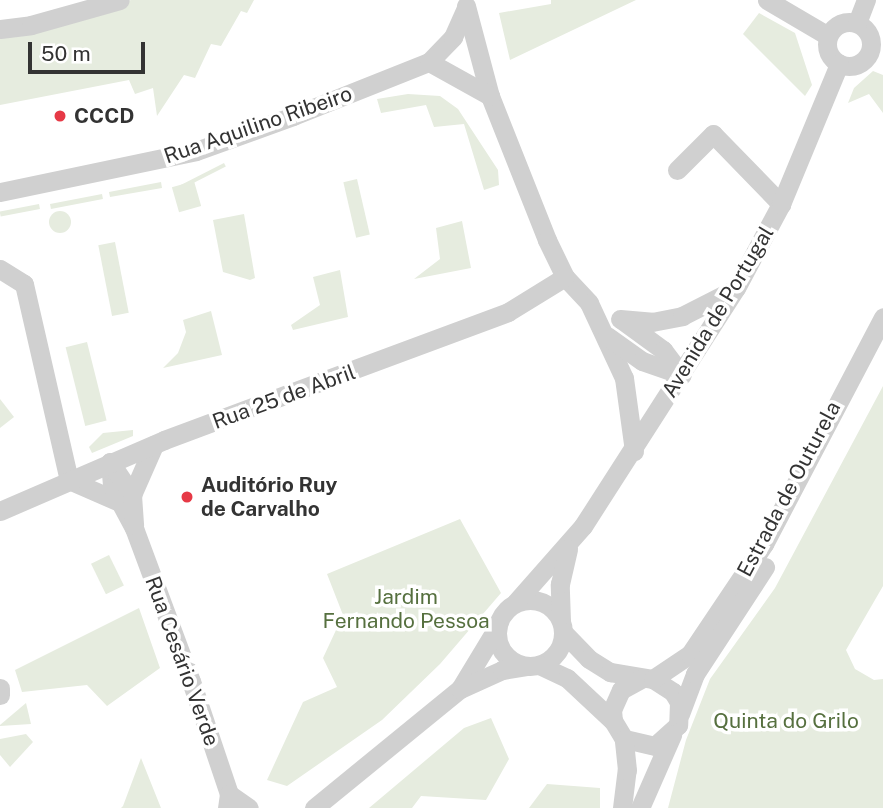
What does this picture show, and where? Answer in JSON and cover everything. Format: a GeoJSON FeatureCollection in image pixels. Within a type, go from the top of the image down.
{"type":"FeatureCollection","features":[{"type":"Feature","properties":{"kind":"street"},"geometry":{"type":"LineString","coordinates":[[0,29],[31,25],[120,0]]}},
{"type":"Feature","properties":{"kind":"street"},"geometry":{"type":"LineString","coordinates":[[767,0],[828,36]]}},
{"type":"Feature","properties":{"kind":"street"},"geometry":{"type":"LineString","coordinates":[[857,23],[866,0]]}},
{"type":"Feature","properties":{"kind":"street"},"geometry":{"type":"LineString","coordinates":[[465,4],[490,96],[565,277],[589,303],[607,335],[629,393],[634,451]]}},
{"type":"Feature","properties":{"kind":"street","name":"Rua Aquilino Ribeiro"},"geometry":{"type":"LineString","coordinates":[[0,192],[196,151],[429,62],[453,37],[465,4]]}},
{"type":"Feature","properties":{"kind":"street"},"geometry":{"type":"LineString","coordinates":[[857,23],[867,31],[877,53],[858,64],[839,64],[829,55],[828,36],[840,24],[857,23]]}},
{"type":"Feature","properties":{"kind":"street"},"geometry":{"type":"LineString","coordinates":[[429,62],[490,96]]}},
{"type":"Feature","properties":{"kind":"street","name":"Avenida de Portugal"},"geometry":{"type":"LineString","coordinates":[[516,602],[569,545],[634,451],[736,288],[781,204],[839,64]]}},
{"type":"Feature","properties":{"kind":"street"},"geometry":{"type":"LineString","coordinates":[[677,170],[713,134],[781,204]]}},
{"type":"Feature","properties":{"kind":"street"},"geometry":{"type":"LineString","coordinates":[[0,270],[24,284],[69,480],[124,498]]}},
{"type":"Feature","properties":{"kind":"street","name":"Rua 25 de Abril"},"geometry":{"type":"LineString","coordinates":[[0,511],[154,445],[508,312],[565,277]]}},
{"type":"Feature","properties":{"kind":"street"},"geometry":{"type":"LineString","coordinates":[[621,319],[652,322],[682,316],[736,288]]}},
{"type":"Feature","properties":{"kind":"street"},"geometry":{"type":"LineString","coordinates":[[589,303],[621,319],[663,350],[682,375]]}},
{"type":"Feature","properties":{"kind":"street","name":"Estrada de Outurela"},"geometry":{"type":"LineString","coordinates":[[647,679],[691,654],[764,544],[883,317]]}},
{"type":"Feature","properties":{"kind":"street"},"geometry":{"type":"LineString","coordinates":[[607,335],[642,361],[682,375]]}},
{"type":"Feature","properties":{"kind":"street","name":"Estrada de Outurela"},"geometry":{"type":"LineString","coordinates":[[680,714],[695,674],[777,548],[883,342]]}},
{"type":"Feature","properties":{"kind":"street","name":"Rua Cesário Verde"},"geometry":{"type":"LineString","coordinates":[[154,445],[124,498],[228,801],[249,808]]}},
{"type":"Feature","properties":{"kind":"street"},"geometry":{"type":"LineString","coordinates":[[110,463],[124,498]]}},
{"type":"Feature","properties":{"kind":"street","name":"Avenida de Portugal"},"geometry":{"type":"LineString","coordinates":[[562,626],[561,584],[569,545]]}},
{"type":"Feature","properties":{"kind":"street"},"geometry":{"type":"LineString","coordinates":[[460,689],[497,628],[500,617],[516,602],[538,600],[548,604],[589,659],[610,672],[647,679],[673,692],[680,714],[640,808]]}},
{"type":"Feature","properties":{"kind":"street"},"geometry":{"type":"LineString","coordinates":[[314,808],[460,689],[502,670],[533,665],[556,652],[562,626]]}},
{"type":"Feature","properties":{"kind":"street"},"geometry":{"type":"LineString","coordinates":[[497,628],[508,658],[533,665],[577,687],[613,721],[624,739],[627,770],[622,808]]}},
{"type":"Feature","properties":{"kind":"street"},"geometry":{"type":"LineString","coordinates":[[613,721],[612,710],[621,690],[647,679]]}},
{"type":"Feature","properties":{"kind":"street"},"geometry":{"type":"LineString","coordinates":[[0,688],[0,695]]}},
{"type":"Feature","properties":{"kind":"street"},"geometry":{"type":"LineString","coordinates":[[624,739],[654,746],[672,735]]}},
{"type":"Feature","properties":{"kind":"green space"},"geometry":{"type":"Polygon","coordinates":[[[131,0],[254,0],[247,13],[241,11],[221,46],[211,44],[195,78],[184,75],[157,116],[153,88],[135,94],[129,80],[0,105],[0,39],[131,0]]]}},
{"type":"Feature","properties":{"kind":"green space"},"geometry":{"type":"Polygon","coordinates":[[[551,0],[636,0],[510,60],[499,13],[551,4],[551,0]]]}},
{"type":"Feature","properties":{"kind":"green space"},"geometry":{"type":"Polygon","coordinates":[[[759,13],[795,33],[812,85],[805,96],[743,34],[759,13]]]}},
{"type":"Feature","properties":{"kind":"green space"},"geometry":{"type":"Polygon","coordinates":[[[873,71],[883,75],[883,113],[869,94],[848,103],[854,88],[873,71]]]}},
{"type":"Feature","properties":{"kind":"green space"},"geometry":{"type":"Polygon","coordinates":[[[408,94],[440,96],[458,109],[498,170],[499,185],[484,190],[464,124],[434,127],[426,105],[381,113],[377,99],[408,94]]]}},
{"type":"Feature","properties":{"kind":"green space"},"geometry":{"type":"Polygon","coordinates":[[[224,163],[226,167],[178,191],[176,188],[224,163]]]}},
{"type":"Feature","properties":{"kind":"green space"},"geometry":{"type":"Polygon","coordinates":[[[357,179],[370,235],[356,238],[343,182],[357,179]]]}},
{"type":"Feature","properties":{"kind":"green space"},"geometry":{"type":"Polygon","coordinates":[[[194,181],[201,206],[179,212],[172,187],[194,181]]]}},
{"type":"Feature","properties":{"kind":"green space"},"geometry":{"type":"Polygon","coordinates":[[[161,182],[162,188],[110,197],[109,192],[161,182]]]}},
{"type":"Feature","properties":{"kind":"green space"},"geometry":{"type":"Polygon","coordinates":[[[102,194],[103,199],[51,209],[50,204],[102,194]]]}},
{"type":"Feature","properties":{"kind":"green space"},"geometry":{"type":"Polygon","coordinates":[[[39,204],[40,209],[1,217],[0,212],[39,204]]]}},
{"type":"Feature","properties":{"kind":"green space"},"geometry":{"type":"Polygon","coordinates":[[[60,211],[68,214],[71,222],[68,230],[60,233],[52,230],[49,222],[52,214],[60,211]]]}},
{"type":"Feature","properties":{"kind":"green space"},"geometry":{"type":"Polygon","coordinates":[[[244,214],[255,278],[250,280],[223,272],[213,220],[244,214]]]}},
{"type":"Feature","properties":{"kind":"green space"},"geometry":{"type":"Polygon","coordinates":[[[462,221],[471,268],[414,279],[440,259],[436,228],[462,221]]]}},
{"type":"Feature","properties":{"kind":"green space"},"geometry":{"type":"Polygon","coordinates":[[[115,242],[129,313],[112,316],[98,245],[115,242]]]}},
{"type":"Feature","properties":{"kind":"green space"},"geometry":{"type":"Polygon","coordinates":[[[340,270],[348,317],[293,330],[291,325],[320,305],[313,277],[340,270]]]}},
{"type":"Feature","properties":{"kind":"green space"},"geometry":{"type":"Polygon","coordinates":[[[211,311],[222,355],[163,368],[178,353],[186,332],[183,320],[211,311]]]}},
{"type":"Feature","properties":{"kind":"green space"},"geometry":{"type":"Polygon","coordinates":[[[87,342],[107,421],[85,426],[66,347],[87,342]]]}},
{"type":"Feature","properties":{"kind":"green space","name":"Quinta do Grilo"},"geometry":{"type":"Polygon","coordinates":[[[883,386],[883,586],[846,650],[855,669],[874,680],[883,679],[883,808],[668,808],[686,740],[710,679],[775,588],[883,386]]]}},
{"type":"Feature","properties":{"kind":"green space"},"geometry":{"type":"Polygon","coordinates":[[[0,399],[14,417],[0,428],[0,399]]]}},
{"type":"Feature","properties":{"kind":"green space"},"geometry":{"type":"Polygon","coordinates":[[[133,430],[133,436],[92,453],[89,447],[103,433],[133,430]]]}},
{"type":"Feature","properties":{"kind":"green space","name":"Jardim Fernando Pessoa"},"geometry":{"type":"Polygon","coordinates":[[[460,519],[501,593],[440,664],[382,720],[287,786],[267,780],[303,702],[337,687],[323,658],[343,615],[327,574],[460,519]]]}},
{"type":"Feature","properties":{"kind":"green space"},"geometry":{"type":"Polygon","coordinates":[[[109,555],[124,586],[106,594],[91,564],[109,555]]]}},
{"type":"Feature","properties":{"kind":"green space"},"geometry":{"type":"Polygon","coordinates":[[[139,608],[160,668],[107,706],[87,685],[22,692],[15,670],[139,608]]]}},
{"type":"Feature","properties":{"kind":"green space"},"geometry":{"type":"Polygon","coordinates":[[[26,703],[31,724],[0,726],[0,725],[26,703]]]}},
{"type":"Feature","properties":{"kind":"green space"},"geometry":{"type":"Polygon","coordinates":[[[491,718],[509,759],[486,800],[421,796],[412,808],[369,808],[464,728],[491,718]]]}},
{"type":"Feature","properties":{"kind":"green space"},"geometry":{"type":"Polygon","coordinates":[[[26,734],[33,742],[10,767],[0,755],[0,739],[26,734]]]}},
{"type":"Feature","properties":{"kind":"green space"},"geometry":{"type":"Polygon","coordinates":[[[141,758],[161,808],[121,808],[123,806],[141,758]]]}},
{"type":"Feature","properties":{"kind":"green space"},"geometry":{"type":"Polygon","coordinates":[[[547,784],[600,788],[600,808],[529,808],[547,784]]]}},
{"type":"Feature","properties":{"kind":"place","name":"CCCD"},"geometry":{"type":"Point","coordinates":[60,116]}},
{"type":"Feature","properties":{"kind":"place","name":"Auditório Ruy de Carvalho"},"geometry":{"type":"Point","coordinates":[187,497]}}]}
